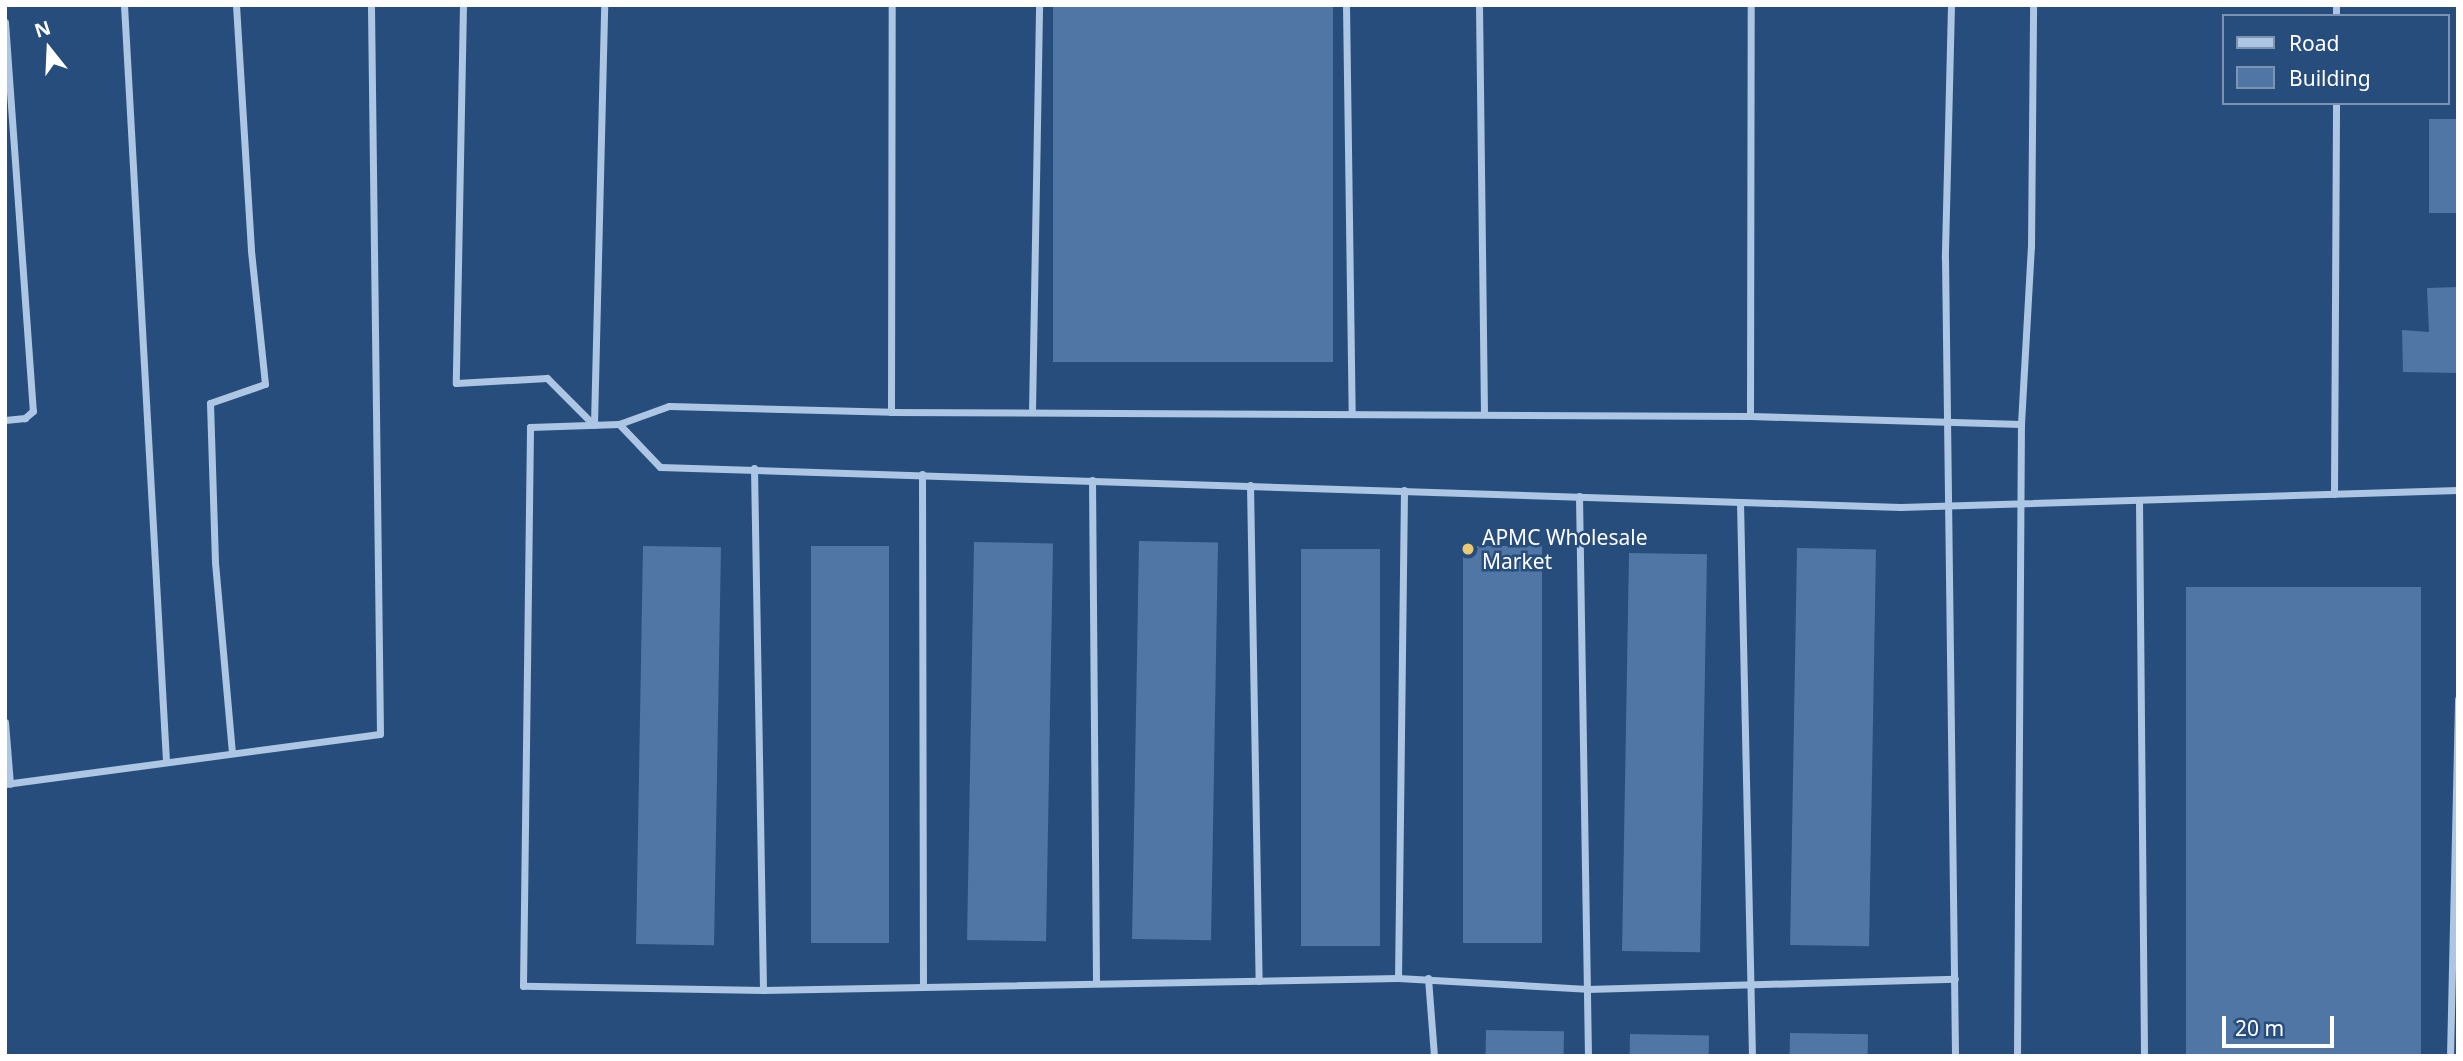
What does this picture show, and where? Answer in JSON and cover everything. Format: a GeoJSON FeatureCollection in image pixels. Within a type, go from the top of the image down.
{"type":"FeatureCollection","features":[{"type":"Feature","properties":{"kind":"street"},"geometry":{"type":"LineString","coordinates":[[124,5],[166,761]]}},
{"type":"Feature","properties":{"kind":"street"},"geometry":{"type":"LineString","coordinates":[[232,753],[215,554],[211,403],[265,384],[251,250],[236,5]]}},
{"type":"Feature","properties":{"kind":"street"},"geometry":{"type":"LineString","coordinates":[[5,722],[8,784],[380,734],[371,5]]}},
{"type":"Feature","properties":{"kind":"street"},"geometry":{"type":"LineString","coordinates":[[463,5],[456,383],[547,378],[594,425]]}},
{"type":"Feature","properties":{"kind":"street"},"geometry":{"type":"LineString","coordinates":[[594,425],[604,5]]}},
{"type":"Feature","properties":{"kind":"street"},"geometry":{"type":"LineString","coordinates":[[891,412],[892,5]]}},
{"type":"Feature","properties":{"kind":"street"},"geometry":{"type":"LineString","coordinates":[[1032,412],[1039,5]]}},
{"type":"Feature","properties":{"kind":"street"},"geometry":{"type":"LineString","coordinates":[[1346,5],[1352,414]]}},
{"type":"Feature","properties":{"kind":"street"},"geometry":{"type":"LineString","coordinates":[[1479,5],[1484,414]]}},
{"type":"Feature","properties":{"kind":"street"},"geometry":{"type":"LineString","coordinates":[[1750,416],[1751,5]]}},
{"type":"Feature","properties":{"kind":"street"},"geometry":{"type":"LineString","coordinates":[[1951,5],[1945,258],[1955,1056]]}},
{"type":"Feature","properties":{"kind":"street"},"geometry":{"type":"LineString","coordinates":[[2017,1056],[2023,504],[2021,424],[2031,247],[2033,5]]}},
{"type":"Feature","properties":{"kind":"street"},"geometry":{"type":"LineString","coordinates":[[5,22],[33,411],[25,418],[5,420]]}},
{"type":"Feature","properties":{"kind":"street"},"geometry":{"type":"LineString","coordinates":[[2334,494],[2336,105]]}},
{"type":"Feature","properties":{"kind":"street"},"geometry":{"type":"LineString","coordinates":[[1955,979],[1587,989],[1428,978],[763,990],[523,986],[530,427],[619,424],[669,406],[891,412],[1750,416],[2021,424]]}},
{"type":"Feature","properties":{"kind":"street"},"geometry":{"type":"LineString","coordinates":[[619,424],[660,467],[1741,502],[1949,505],[2458,490]]}},
{"type":"Feature","properties":{"kind":"street"},"geometry":{"type":"LineString","coordinates":[[754,468],[763,990]]}},
{"type":"Feature","properties":{"kind":"street"},"geometry":{"type":"LineString","coordinates":[[922,474],[923,987]]}},
{"type":"Feature","properties":{"kind":"street"},"geometry":{"type":"LineString","coordinates":[[1092,480],[1096,983]]}},
{"type":"Feature","properties":{"kind":"street"},"geometry":{"type":"LineString","coordinates":[[1250,485],[1259,981]]}},
{"type":"Feature","properties":{"kind":"street"},"geometry":{"type":"LineString","coordinates":[[1398,978],[1404,490]]}},
{"type":"Feature","properties":{"kind":"street"},"geometry":{"type":"LineString","coordinates":[[1579,496],[1588,1056]]}},
{"type":"Feature","properties":{"kind":"street"},"geometry":{"type":"LineString","coordinates":[[2139,501],[2144,1056]]}},
{"type":"Feature","properties":{"kind":"street"},"geometry":{"type":"LineString","coordinates":[[1741,502],[1753,984],[1752,1056]]}},
{"type":"Feature","properties":{"kind":"street"},"geometry":{"type":"LineString","coordinates":[[2450,1056],[2458,699]]}},
{"type":"Feature","properties":{"kind":"street"},"geometry":{"type":"LineString","coordinates":[[1428,978],[1434,1056]]}},
{"type":"Feature","properties":{"kind":"building"},"geometry":{"type":"Polygon","coordinates":[[[1053,5],[1333,5],[1333,362],[1053,362],[1053,5]]]}},
{"type":"Feature","properties":{"kind":"building"},"geometry":{"type":"Polygon","coordinates":[[[2429,119],[2458,119],[2458,213],[2429,213],[2429,119]]]}},
{"type":"Feature","properties":{"kind":"building"},"geometry":{"type":"Polygon","coordinates":[[[2458,287],[2458,373],[2403,372],[2402,330],[2429,332],[2427,288],[2458,287]]]}},
{"type":"Feature","properties":{"kind":"building"},"geometry":{"type":"Polygon","coordinates":[[[1139,541],[1218,542],[1211,940],[1132,939],[1139,541]]]}},
{"type":"Feature","properties":{"kind":"building"},"geometry":{"type":"Polygon","coordinates":[[[974,542],[1053,543],[1046,941],[967,940],[974,542]]]}},
{"type":"Feature","properties":{"kind":"building"},"geometry":{"type":"Polygon","coordinates":[[[643,546],[721,547],[714,945],[636,944],[643,546]]]}},
{"type":"Feature","properties":{"kind":"building"},"geometry":{"type":"Polygon","coordinates":[[[811,546],[889,546],[889,943],[811,943],[811,546]]]}},
{"type":"Feature","properties":{"kind":"building"},"geometry":{"type":"Polygon","coordinates":[[[1463,546],[1542,546],[1542,943],[1463,943],[1463,546]]]}},
{"type":"Feature","properties":{"kind":"building"},"geometry":{"type":"Polygon","coordinates":[[[1797,548],[1876,549],[1869,946],[1790,945],[1797,548]]]}},
{"type":"Feature","properties":{"kind":"building"},"geometry":{"type":"Polygon","coordinates":[[[1301,549],[1380,549],[1380,946],[1301,946],[1301,549]]]}},
{"type":"Feature","properties":{"kind":"building"},"geometry":{"type":"Polygon","coordinates":[[[1629,553],[1707,554],[1700,952],[1622,951],[1629,553]]]}},
{"type":"Feature","properties":{"kind":"building"},"geometry":{"type":"Polygon","coordinates":[[[2186,587],[2421,587],[2421,1056],[2186,1056],[2186,587]]]}},
{"type":"Feature","properties":{"kind":"building"},"geometry":{"type":"Polygon","coordinates":[[[1486,1030],[1564,1031],[1564,1056],[1486,1056],[1486,1030]]]}},
{"type":"Feature","properties":{"kind":"building"},"geometry":{"type":"Polygon","coordinates":[[[1790,1033],[1868,1034],[1868,1056],[1790,1056],[1790,1033]]]}},
{"type":"Feature","properties":{"kind":"building"},"geometry":{"type":"Polygon","coordinates":[[[1630,1034],[1709,1035],[1709,1056],[1630,1056],[1630,1034]]]}},
{"type":"Feature","properties":{"kind":"place","name":"APMC Wholesale Market"},"geometry":{"type":"Point","coordinates":[1468,549]}}]}
